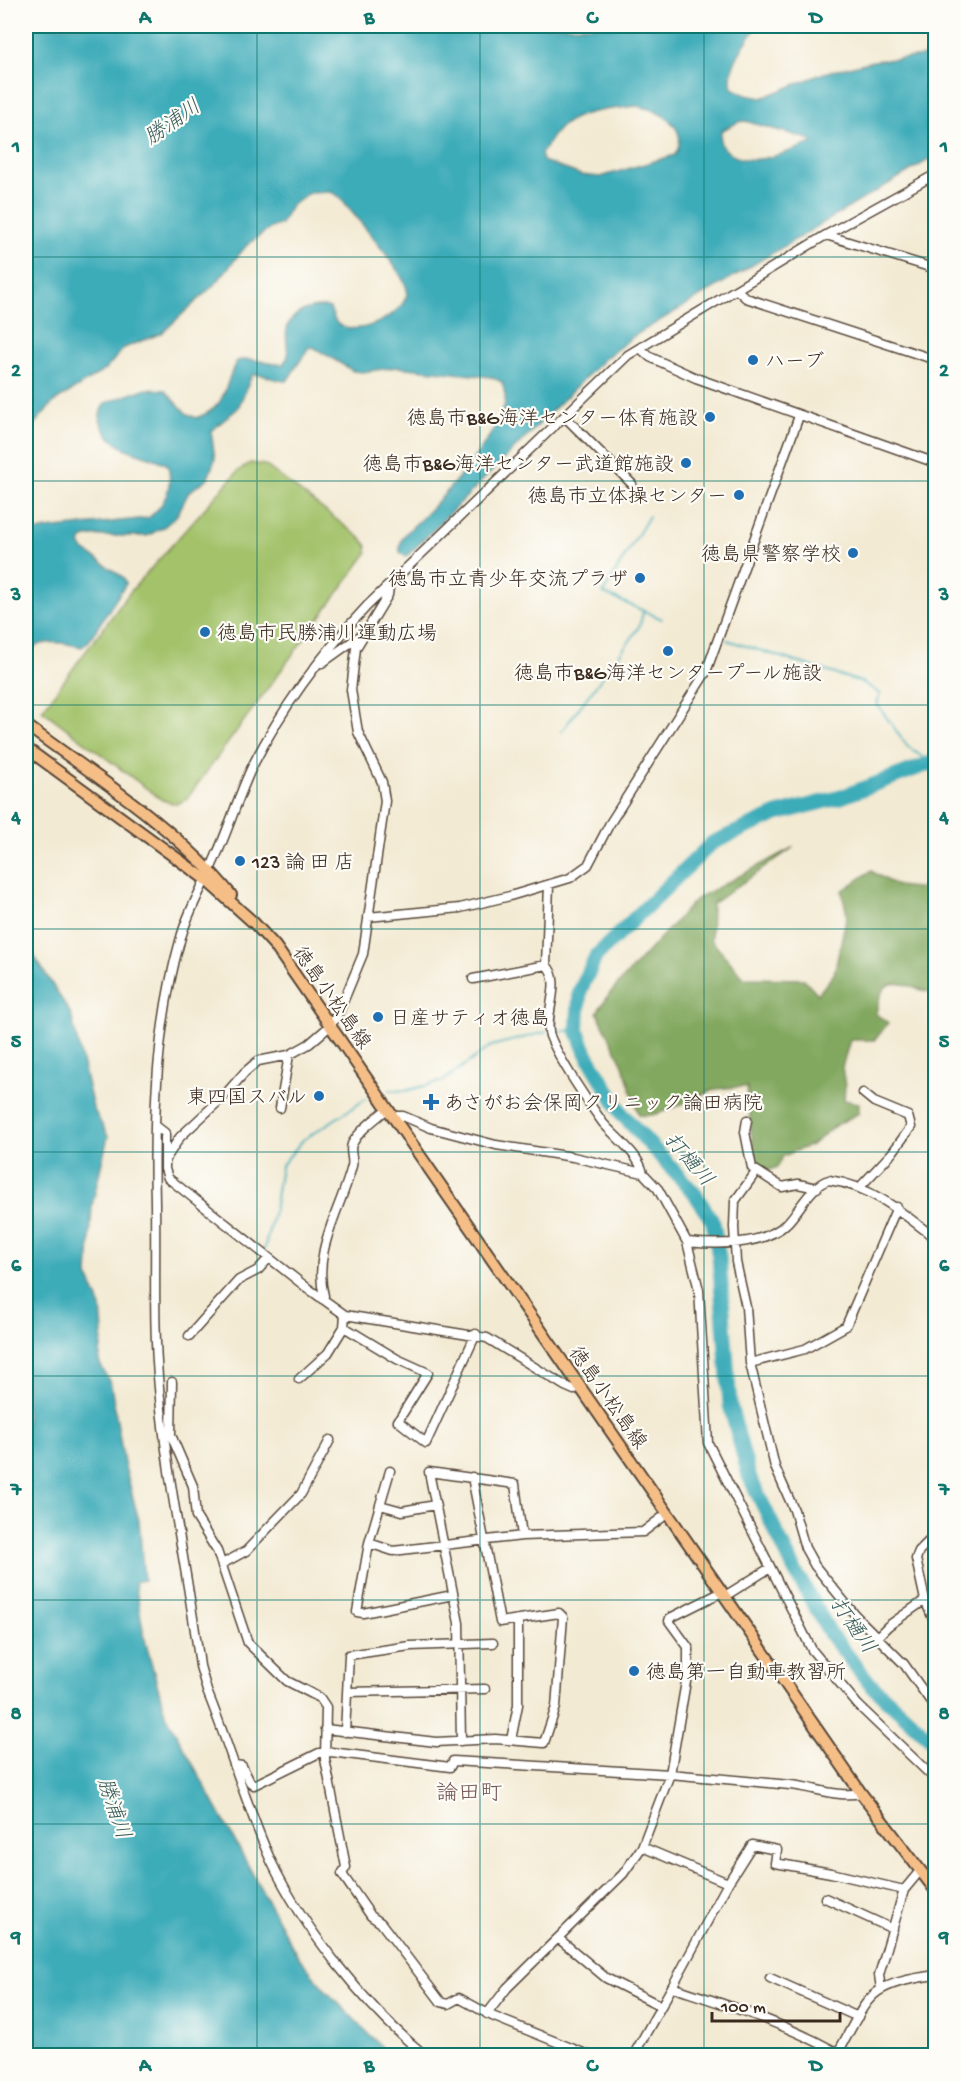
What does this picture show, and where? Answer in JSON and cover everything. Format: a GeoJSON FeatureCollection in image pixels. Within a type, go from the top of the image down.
{"type":"FeatureCollection","features":[{"type":"Feature","properties":{"kind":"main road","name":"徳島小松島線"},"geometry":{"type":"LineString","coordinates":[[26,725],[141,811],[194,856],[206,875],[274,946],[861,1792],[919,1872],[936,1891]]}},
{"type":"Feature","properties":{"kind":"main road","name":"徳島小松島線"},"geometry":{"type":"LineString","coordinates":[[26,748],[186,866],[206,875]]}},
{"type":"Feature","properties":{"kind":"street"},"geometry":{"type":"LineString","coordinates":[[426,2055],[392,2026],[315,1935],[272,1863],[200,1666],[156,1349],[154,1190],[159,1058],[167,997],[179,943],[252,767],[285,708],[353,620],[628,355],[826,235],[936,174]]}},
{"type":"Feature","properties":{"kind":"street"},"geometry":{"type":"LineString","coordinates":[[826,235],[936,268]]}},
{"type":"Feature","properties":{"kind":"street"},"geometry":{"type":"LineString","coordinates":[[737,290],[746,298],[936,360]]}},
{"type":"Feature","properties":{"kind":"street"},"geometry":{"type":"LineString","coordinates":[[640,348],[650,357],[696,378],[936,464]]}},
{"type":"Feature","properties":{"kind":"street"},"geometry":{"type":"LineString","coordinates":[[369,917],[459,908],[570,878],[588,865],[609,825],[706,672],[800,416]]}},
{"type":"Feature","properties":{"kind":"street"},"geometry":{"type":"LineString","coordinates":[[565,417],[632,484]]}},
{"type":"Feature","properties":{"kind":"street"},"geometry":{"type":"LineString","coordinates":[[167,1157],[180,1137],[223,1097],[245,1072],[265,1058],[289,1055],[309,1044],[331,1025],[360,964],[385,801],[382,782],[358,732],[352,705],[354,662],[361,636],[388,595],[389,586]]}},
{"type":"Feature","properties":{"kind":"street"},"geometry":{"type":"LineString","coordinates":[[316,665],[361,636]]}},
{"type":"Feature","properties":{"kind":"street"},"geometry":{"type":"LineString","coordinates":[[549,885],[546,965],[552,975],[548,1024],[551,1037],[586,1098],[603,1123],[637,1160],[643,1173]]}},
{"type":"Feature","properties":{"kind":"street"},"geometry":{"type":"LineString","coordinates":[[473,979],[546,965]]}},
{"type":"Feature","properties":{"kind":"street"},"geometry":{"type":"LineString","coordinates":[[280,1108],[289,1055]]}},
{"type":"Feature","properties":{"kind":"street"},"geometry":{"type":"LineString","coordinates":[[860,1187],[892,1153],[911,1126],[908,1116],[874,1102],[863,1093]]}},
{"type":"Feature","properties":{"kind":"street"},"geometry":{"type":"LineString","coordinates":[[322,1299],[324,1296],[320,1282],[322,1258],[352,1165],[351,1146],[360,1132],[391,1112],[431,1128],[496,1145],[573,1157],[643,1173],[650,1177],[690,1242],[699,1290],[705,1437],[812,1650],[858,1705],[936,1780]]}},
{"type":"Feature","properties":{"kind":"street"},"geometry":{"type":"LineString","coordinates":[[747,1120],[747,1149],[752,1168],[756,1172],[782,1187],[798,1184],[817,1188]]}},
{"type":"Feature","properties":{"kind":"street"},"geometry":{"type":"LineString","coordinates":[[154,1190],[165,1169],[167,1157],[165,1133],[156,1126]]}},
{"type":"Feature","properties":{"kind":"street"},"geometry":{"type":"LineString","coordinates":[[165,1169],[174,1184],[268,1258],[345,1314],[476,1334],[487,1338],[565,1386],[574,1389],[579,1385]]}},
{"type":"Feature","properties":{"kind":"street"},"geometry":{"type":"LineString","coordinates":[[756,1172],[735,1201],[733,1242],[746,1307],[750,1363],[776,1467],[794,1510],[805,1548],[815,1566],[911,1672],[936,1708]]}},
{"type":"Feature","properties":{"kind":"street"},"geometry":{"type":"LineString","coordinates":[[690,1242],[733,1242],[777,1231],[817,1188],[829,1180],[860,1187],[897,1207],[936,1239]]}},
{"type":"Feature","properties":{"kind":"street"},"geometry":{"type":"LineString","coordinates":[[750,1363],[805,1349],[846,1326],[897,1207]]}},
{"type":"Feature","properties":{"kind":"street"},"geometry":{"type":"LineString","coordinates":[[189,1336],[239,1280],[258,1270],[268,1258]]}},
{"type":"Feature","properties":{"kind":"street"},"geometry":{"type":"LineString","coordinates":[[299,1379],[328,1353],[344,1327],[345,1314]]}},
{"type":"Feature","properties":{"kind":"street"},"geometry":{"type":"LineString","coordinates":[[344,1327],[397,1359],[428,1373],[398,1421],[426,1443],[476,1334]]}},
{"type":"Feature","properties":{"kind":"street"},"geometry":{"type":"LineString","coordinates":[[172,1382],[168,1435],[190,1475],[196,1517],[213,1542],[248,1643],[287,1681],[320,1698],[326,1707],[325,1752],[338,1837],[346,1868],[342,1874],[371,1916],[381,1923],[441,2002],[448,2004],[459,1998],[487,2014],[591,2055]]}},
{"type":"Feature","properties":{"kind":"street"},"geometry":{"type":"LineString","coordinates":[[222,1564],[246,1551],[301,1494],[330,1440]]}},
{"type":"Feature","properties":{"kind":"street"},"geometry":{"type":"LineString","coordinates":[[461,1741],[459,1623],[435,1505],[431,1470],[515,1484],[522,1536]]}},
{"type":"Feature","properties":{"kind":"street"},"geometry":{"type":"LineString","coordinates":[[390,1471],[369,1543],[357,1612],[363,1613],[453,1595]]}},
{"type":"Feature","properties":{"kind":"street"},"geometry":{"type":"LineString","coordinates":[[325,1729],[422,1741],[511,1740],[544,1743],[556,1707],[563,1617],[558,1612],[500,1622],[472,1477]]}},
{"type":"Feature","properties":{"kind":"street"},"geometry":{"type":"LineString","coordinates":[[380,1505],[402,1511],[435,1505]]}},
{"type":"Feature","properties":{"kind":"street"},"geometry":{"type":"LineString","coordinates":[[369,1543],[393,1551],[522,1536],[643,1532],[668,1513]]}},
{"type":"Feature","properties":{"kind":"street"},"geometry":{"type":"LineString","coordinates":[[936,1517],[932,1538],[919,1551],[916,1559],[925,1600],[936,1626]]}},
{"type":"Feature","properties":{"kind":"street"},"geometry":{"type":"LineString","coordinates":[[487,2014],[496,2000],[623,1874],[642,1848],[670,1774],[683,1710],[689,1653],[684,1640],[669,1621],[670,1617],[724,1594],[770,1568]]}},
{"type":"Feature","properties":{"kind":"street"},"geometry":{"type":"LineString","coordinates":[[878,1636],[888,1626],[925,1600]]}},
{"type":"Feature","properties":{"kind":"street"},"geometry":{"type":"LineString","coordinates":[[511,1740],[518,1705],[518,1620]]}},
{"type":"Feature","properties":{"kind":"street"},"geometry":{"type":"LineString","coordinates":[[345,1731],[349,1654],[410,1646],[493,1643]]}},
{"type":"Feature","properties":{"kind":"street"},"geometry":{"type":"LineString","coordinates":[[348,1692],[485,1689]]}},
{"type":"Feature","properties":{"kind":"street"},"geometry":{"type":"LineString","coordinates":[[235,1765],[242,1766],[254,1785],[325,1752],[450,1767],[453,1761],[670,1774],[800,1786],[814,1791],[852,1794],[861,1792]]}},
{"type":"Feature","properties":{"kind":"street"},"geometry":{"type":"LineString","coordinates":[[633,2055],[728,1882],[752,1845],[777,1850],[776,1863],[786,1866],[831,1873],[904,1890]]}},
{"type":"Feature","properties":{"kind":"street"},"geometry":{"type":"LineString","coordinates":[[642,1848],[728,1882]]}},
{"type":"Feature","properties":{"kind":"street"},"geometry":{"type":"LineString","coordinates":[[880,1989],[879,1975],[904,1890],[919,1872]]}},
{"type":"Feature","properties":{"kind":"street"},"geometry":{"type":"LineString","coordinates":[[825,1898],[893,1929]]}},
{"type":"Feature","properties":{"kind":"street"},"geometry":{"type":"LineString","coordinates":[[558,1938],[606,1978],[661,2006]]}},
{"type":"Feature","properties":{"kind":"street"},"geometry":{"type":"LineString","coordinates":[[672,1987],[737,2006],[805,2035],[837,2054],[868,1999],[880,1989],[899,1980],[936,1976]]}},
{"type":"Feature","properties":{"kind":"street"},"geometry":{"type":"LineString","coordinates":[[770,1978],[858,2017]]}},
{"type":"Feature","properties":{"kind":"green space","name":"徳島市民勝浦川運動広場"},"geometry":{"type":"Polygon","coordinates":[[[250,463],[265,465],[362,539],[367,546],[367,553],[186,800],[176,804],[162,800],[42,710],[130,592],[238,471],[250,463]]]}},
{"type":"Feature","properties":{"kind":"green space"},"geometry":{"type":"Polygon","coordinates":[[[794,847],[712,904],[711,940],[744,978],[804,979],[818,994],[834,974],[847,915],[842,891],[871,871],[897,886],[935,890],[935,995],[896,983],[890,984],[882,991],[876,1014],[888,1023],[875,1040],[850,1040],[842,1067],[845,1086],[844,1100],[859,1103],[859,1113],[833,1127],[813,1144],[783,1156],[778,1167],[767,1171],[754,1158],[747,1087],[714,1090],[666,1111],[639,1115],[623,1065],[597,1012],[610,993],[696,899],[794,847]]]}},
{"type":"Feature","properties":{"kind":"water","name":"勝浦川"},"geometry":{"type":"Polygon","coordinates":[[[26,26],[757,26],[734,64],[731,80],[732,88],[746,95],[762,98],[824,73],[873,61],[935,55],[935,156],[634,336],[604,359],[406,557],[400,552],[403,537],[457,480],[494,428],[502,413],[505,400],[502,382],[491,377],[397,367],[363,372],[353,371],[315,348],[309,347],[287,381],[252,375],[238,408],[211,431],[215,459],[208,478],[189,492],[177,515],[164,527],[147,536],[83,538],[80,544],[84,550],[124,578],[126,584],[88,642],[82,647],[47,643],[26,650],[26,534],[46,529],[148,518],[164,501],[169,488],[168,465],[125,448],[110,437],[100,419],[105,403],[144,389],[165,390],[186,413],[196,418],[215,408],[224,394],[237,361],[283,364],[288,357],[287,329],[298,313],[310,308],[330,308],[338,324],[346,328],[357,328],[370,326],[382,320],[402,305],[406,295],[406,286],[401,277],[386,254],[340,197],[331,192],[309,193],[291,206],[281,224],[269,229],[246,246],[217,282],[162,333],[124,348],[106,369],[54,402],[26,433],[26,26]],[[637,106],[597,111],[569,121],[555,133],[541,154],[543,161],[581,175],[600,177],[675,155],[679,137],[671,122],[664,116],[637,106]],[[745,121],[721,131],[720,142],[728,152],[738,157],[763,159],[812,143],[812,140],[745,121]]]}},
{"type":"Feature","properties":{"kind":"water","name":"勝浦川"},"geometry":{"type":"Polygon","coordinates":[[[26,943],[71,1014],[93,1108],[108,1136],[92,1205],[88,1276],[101,1307],[103,1332],[99,1362],[111,1385],[124,1463],[139,1521],[144,1580],[135,1582],[144,1636],[165,1713],[297,1955],[327,1992],[389,2054],[396,2050],[402,2055],[45,2055],[26,2023],[26,943]]]}},
{"type":"Feature","properties":{"kind":"waterway"},"geometry":{"type":"LineString","coordinates":[[649,516],[603,593],[662,619]]}},
{"type":"Feature","properties":{"kind":"waterway"},"geometry":{"type":"LineString","coordinates":[[561,732],[631,639],[640,625],[643,612]]}},
{"type":"Feature","properties":{"kind":"waterway"},"geometry":{"type":"LineString","coordinates":[[727,640],[864,683],[880,694],[877,704],[907,746],[931,763]]}},
{"type":"Feature","properties":{"kind":"waterway","name":"打樋川"},"geometry":{"type":"LineString","coordinates":[[936,761],[841,797],[777,814],[712,843],[596,956],[580,991],[577,1030],[586,1053],[622,1114],[695,1194],[713,1222],[719,1257],[730,1405],[749,1476],[794,1569],[831,1635],[871,1685],[936,1744]]}},
{"type":"Feature","properties":{"kind":"waterway"},"geometry":{"type":"LineString","coordinates":[[552,1032],[577,1030]]}},
{"type":"Feature","properties":{"kind":"waterway"},"geometry":{"type":"LineString","coordinates":[[390,1090],[405,1091],[443,1081],[491,1046],[546,1032]]}},
{"type":"Feature","properties":{"kind":"waterway"},"geometry":{"type":"LineString","coordinates":[[264,1250],[274,1211],[281,1166],[303,1140],[366,1099]]}},
{"type":"Feature","properties":{"kind":"place","name":"ハーブ"},"geometry":{"type":"Point","coordinates":[753,360]}},
{"type":"Feature","properties":{"kind":"place","name":"徳島市B&G海洋センター体育施設"},"geometry":{"type":"Point","coordinates":[710,417]}},
{"type":"Feature","properties":{"kind":"place","name":"徳島市B&G海洋センター武道館施設"},"geometry":{"type":"Point","coordinates":[686,463]}},
{"type":"Feature","properties":{"kind":"place","name":"徳島市立体操センター"},"geometry":{"type":"Point","coordinates":[739,495]}},
{"type":"Feature","properties":{"kind":"place","name":"徳島県警察学校"},"geometry":{"type":"Point","coordinates":[853,553]}},
{"type":"Feature","properties":{"kind":"place","name":"徳島市立青少年交流プラザ"},"geometry":{"type":"Point","coordinates":[640,578]}},
{"type":"Feature","properties":{"kind":"place","name":"徳島市民勝浦川運動広場"},"geometry":{"type":"Point","coordinates":[205,632]}},
{"type":"Feature","properties":{"kind":"place","name":"徳島市B&G海洋センタープール施設"},"geometry":{"type":"Point","coordinates":[668,651]}},
{"type":"Feature","properties":{"kind":"place","name":"123 論 田 店"},"geometry":{"type":"Point","coordinates":[240,861]}},
{"type":"Feature","properties":{"kind":"place","name":"日産サティオ徳島"},"geometry":{"type":"Point","coordinates":[378,1017]}},
{"type":"Feature","properties":{"kind":"place","name":"東四国スバル"},"geometry":{"type":"Point","coordinates":[319,1096]}},
{"type":"Feature","properties":{"kind":"place","name":"あさがお会保岡クリニック論田病院"},"geometry":{"type":"Point","coordinates":[431,1102]}},
{"type":"Feature","properties":{"kind":"place","name":"徳島第一自動車教習所"},"geometry":{"type":"Point","coordinates":[634,1671]}},
{"type":"Feature","properties":{"kind":"district","name":"論田町"},"geometry":{"type":"Point","coordinates":[469,1791]}}]}
